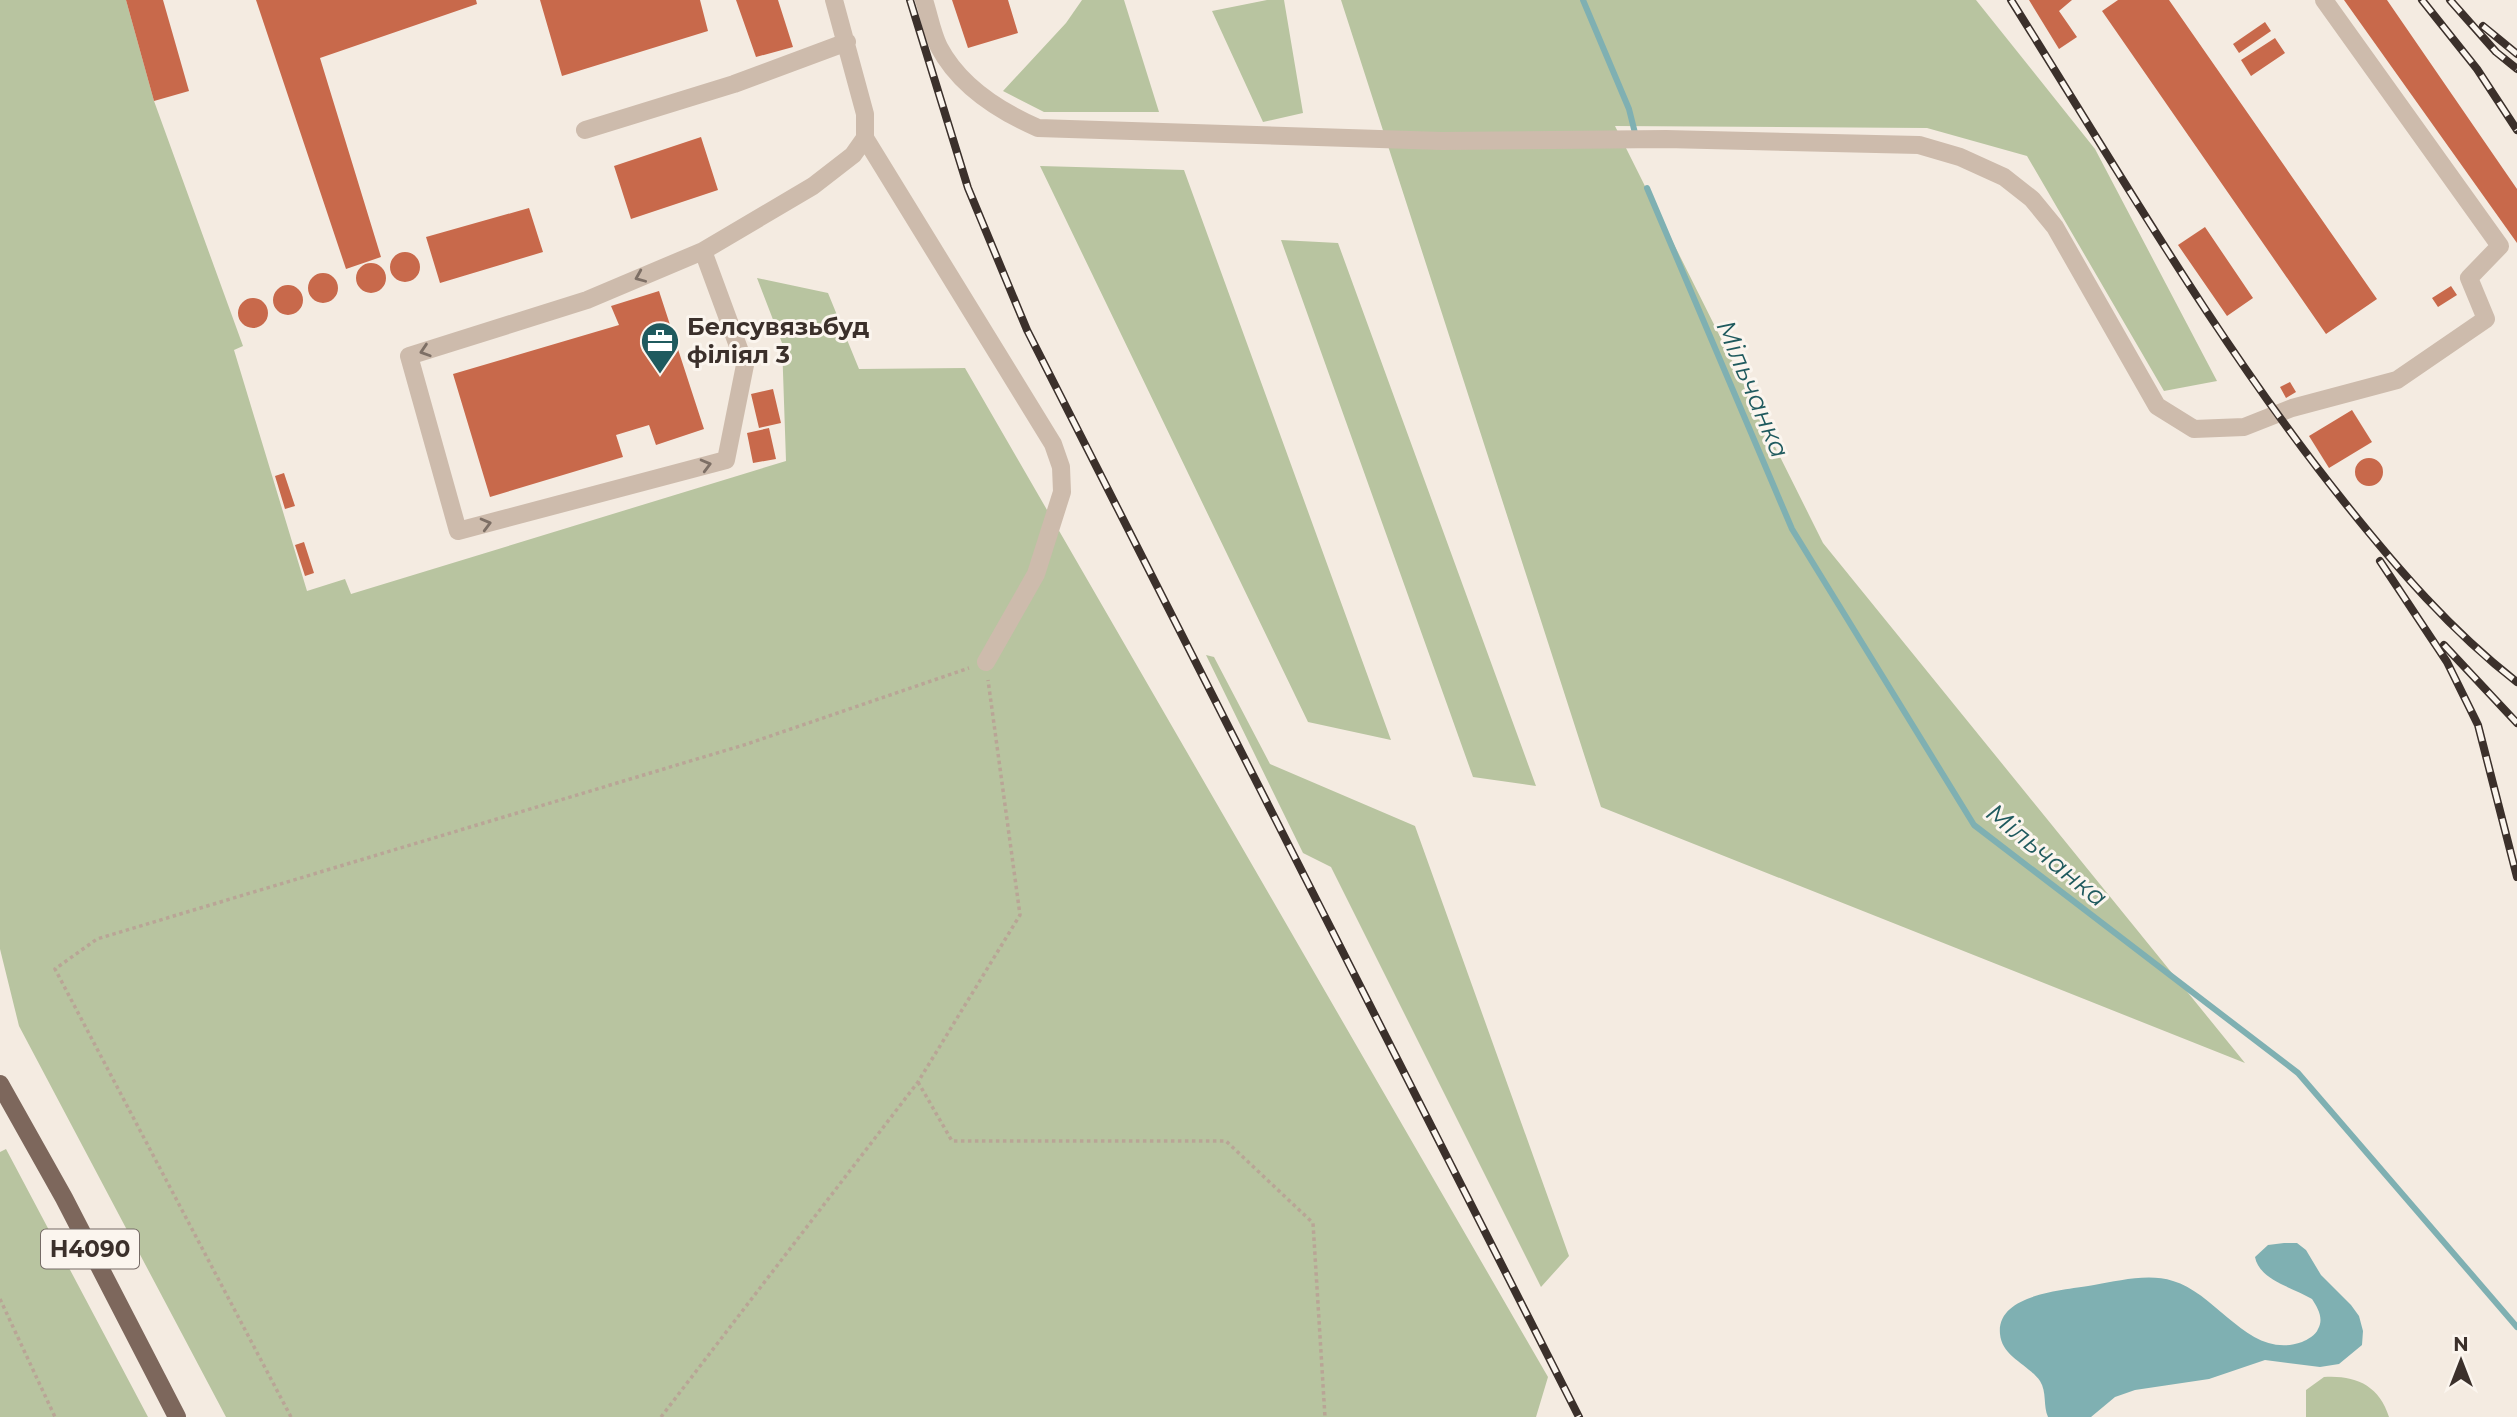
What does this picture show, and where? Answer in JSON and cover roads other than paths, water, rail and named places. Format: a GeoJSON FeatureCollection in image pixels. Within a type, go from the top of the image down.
{"type":"FeatureCollection","features":[{"type":"Feature","properties":{"kind":"main road","name":"Н4090"},"geometry":{"type":"LineString","coordinates":[[0,1084],[64,1198],[177,1417]]}},
{"type":"Feature","properties":{"kind":"street"},"geometry":{"type":"LineString","coordinates":[[834,0],[865,114],[865,138],[1053,444],[1061,467],[1062,492],[1035,574],[986,662]]}},
{"type":"Feature","properties":{"kind":"street"},"geometry":{"type":"LineString","coordinates":[[924,0],[939,46],[958,75],[1010,116],[1038,128],[1442,141],[1666,139],[1919,145],[1961,157],[2004,177],[2032,199],[2055,227],[2157,406],[2194,429],[2244,427],[2292,408],[2398,380],[2486,319],[2469,278],[2500,246],[2324,0]]}},
{"type":"Feature","properties":{"kind":"street"},"geometry":{"type":"LineString","coordinates":[[584,130],[734,84],[847,42]]}},
{"type":"Feature","properties":{"kind":"street"},"geometry":{"type":"LineString","coordinates":[[703,251],[745,365],[726,460],[458,531],[409,356],[587,300],[703,251],[813,186],[853,155],[865,138]]}},
{"type":"Feature","properties":{"kind":"water"},"geometry":{"type":"Polygon","coordinates":[[[2297,1243],[2306,1250],[2321,1275],[2359,1316],[2363,1331],[2362,1345],[2339,1364],[2320,1367],[2265,1360],[2209,1379],[2135,1390],[2115,1397],[2091,1417],[2048,1417],[2040,1381],[2005,1349],[2002,1342],[2002,1320],[2009,1310],[2035,1296],[2123,1280],[2154,1278],[2173,1281],[2189,1288],[2235,1324],[2266,1342],[2283,1345],[2302,1342],[2313,1335],[2320,1325],[2316,1306],[2312,1299],[2263,1272],[2255,1257],[2268,1245],[2297,1243]]]}},
{"type":"Feature","properties":{"kind":"waterway","name":"Мільчанка"},"geometry":{"type":"LineString","coordinates":[[1583,0],[1629,109],[1635,133]]}},
{"type":"Feature","properties":{"kind":"waterway","name":"Мільчанка"},"geometry":{"type":"LineString","coordinates":[[1647,188],[1792,529],[1974,825],[2298,1073],[2517,1327]]}},
{"type":"Feature","properties":{"kind":"railway"},"geometry":{"type":"LineString","coordinates":[[910,0],[968,188],[1027,330],[1579,1417]]}},
{"type":"Feature","properties":{"kind":"railway"},"geometry":{"type":"LineString","coordinates":[[2011,0],[2212,320],[2299,443],[2405,575],[2470,642],[2517,682]]}},
{"type":"Feature","properties":{"kind":"railway"},"geometry":{"type":"LineString","coordinates":[[2422,0],[2477,69],[2517,130]]}},
{"type":"Feature","properties":{"kind":"railway"},"geometry":{"type":"LineString","coordinates":[[2450,0],[2496,52],[2517,69]]}},
{"type":"Feature","properties":{"kind":"railway"},"geometry":{"type":"LineString","coordinates":[[2483,26],[2517,54]]}},
{"type":"Feature","properties":{"kind":"railway"},"geometry":{"type":"LineString","coordinates":[[2380,561],[2447,662],[2478,725],[2517,877]]}},
{"type":"Feature","properties":{"kind":"railway"},"geometry":{"type":"LineString","coordinates":[[2444,645],[2517,723]]}},
{"type":"Feature","properties":{"kind":"place","name":"Белсувязьбуд філіял 3"},"geometry":{"type":"Point","coordinates":[660,375]}}]}
